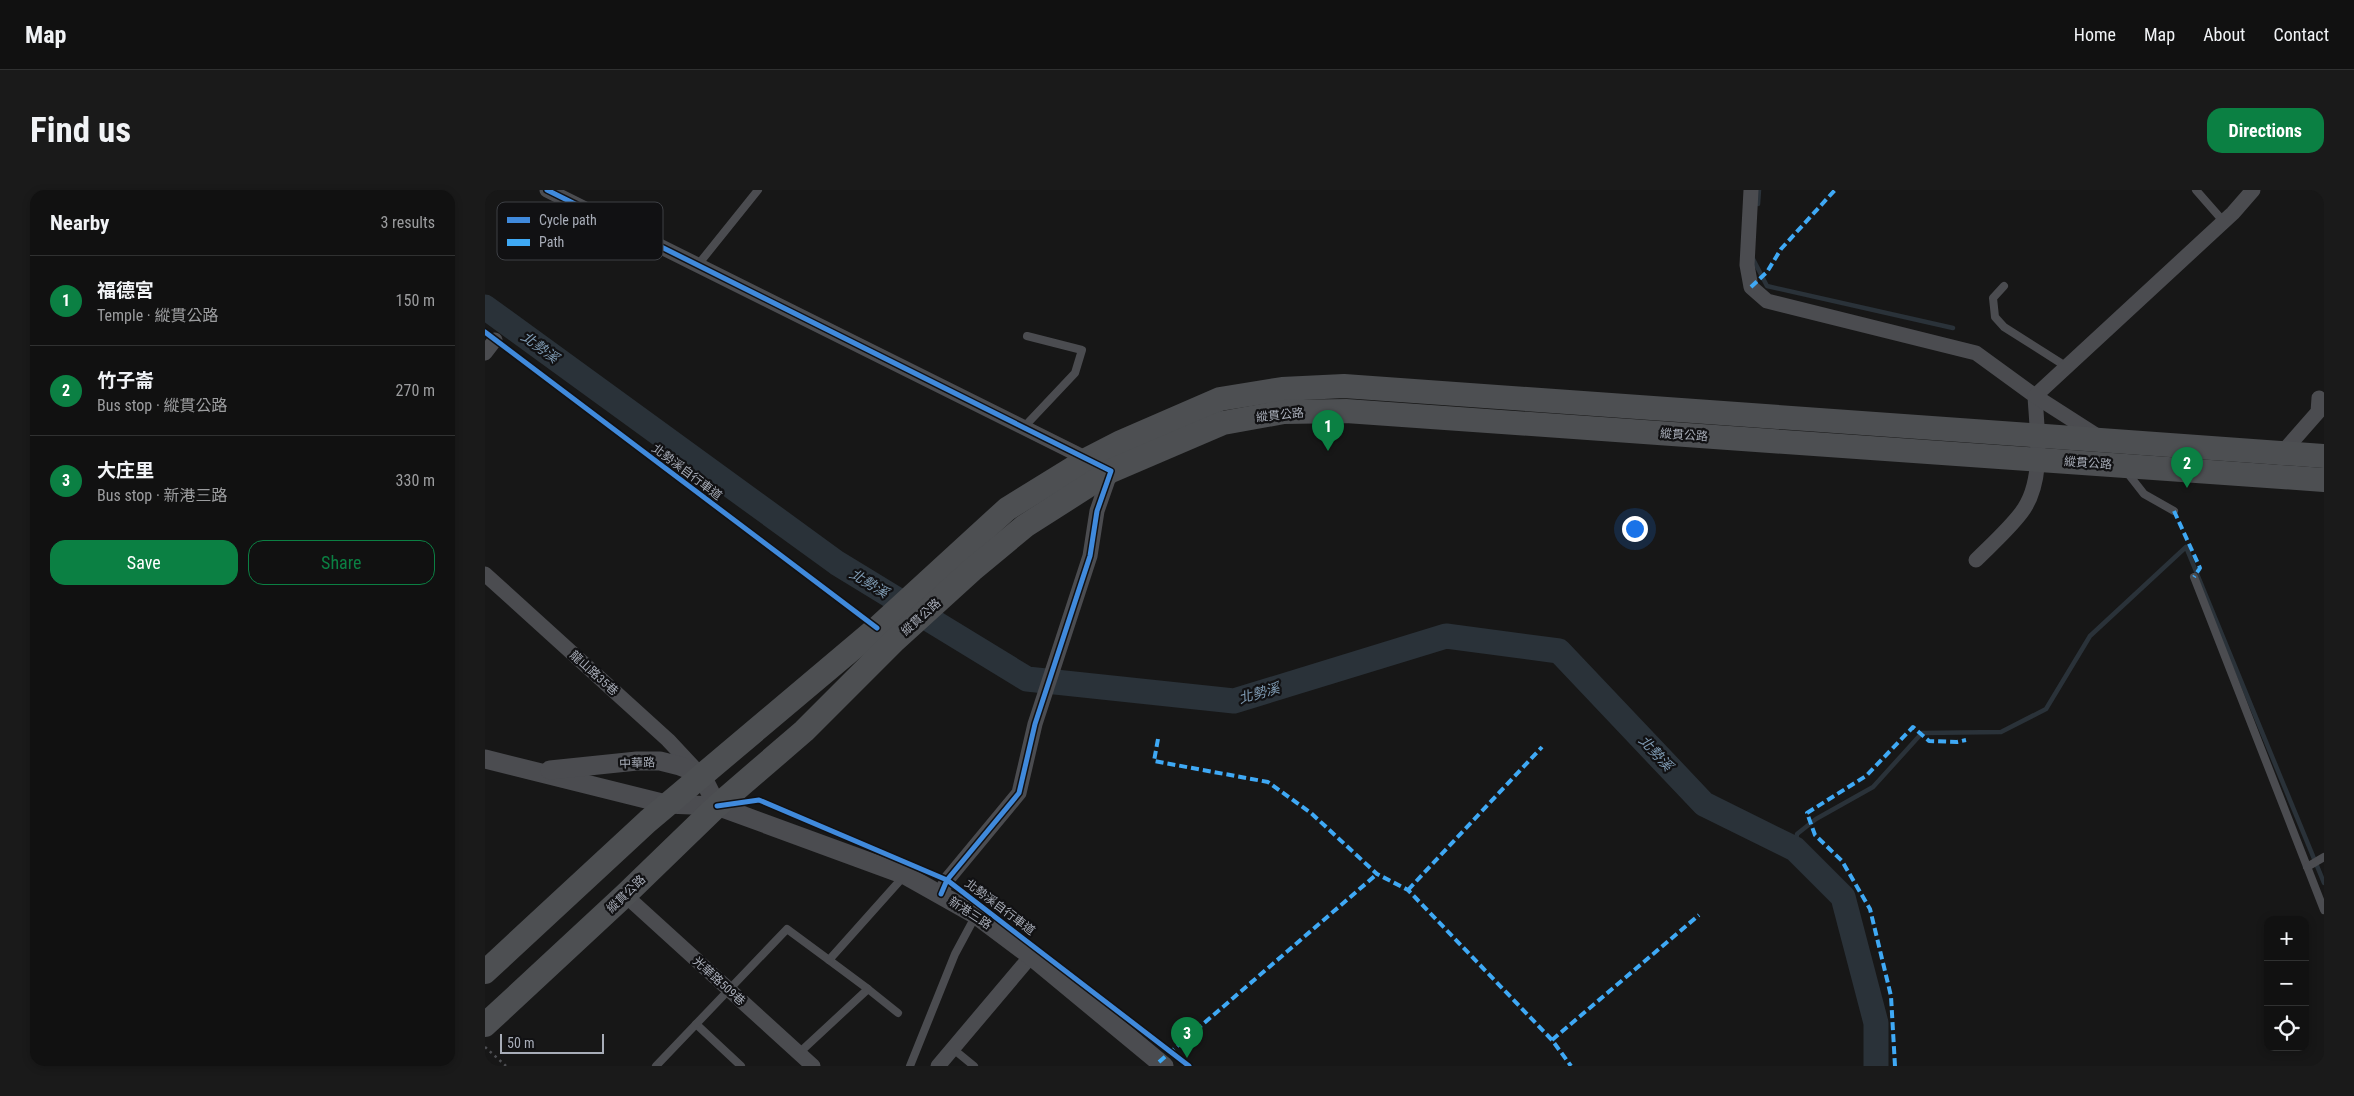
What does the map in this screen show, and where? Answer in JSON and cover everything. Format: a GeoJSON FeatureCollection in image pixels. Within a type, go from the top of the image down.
{"type":"FeatureCollection","features":[{"type":"Feature","properties":{"kind":"main road","name":"縱貫公路"},"geometry":{"type":"LineString","coordinates":[[485,972],[666,804],[701,774],[886,634],[963,563],[1007,509],[1089,459],[1121,442],[1220,399],[1282,389],[1344,386],[2324,456]]}},
{"type":"Feature","properties":{"kind":"main road","name":"縱貫公路"},"geometry":{"type":"LineString","coordinates":[[963,563],[1111,471],[1223,423],[1293,412],[1346,411],[1515,422],[2324,480]]}},
{"type":"Feature","properties":{"kind":"main road","name":"縱貫公路"},"geometry":{"type":"LineString","coordinates":[[485,1024],[625,895],[717,806],[804,731],[886,634]]}},
{"type":"Feature","properties":{"kind":"street"},"geometry":{"type":"LineString","coordinates":[[547,190],[571,202]]}},
{"type":"Feature","properties":{"kind":"street"},"geometry":{"type":"LineString","coordinates":[[1751,190],[1747,265],[1751,287],[1767,301],[1977,353],[2035,396],[2104,440],[2121,466]]}},
{"type":"Feature","properties":{"kind":"street"},"geometry":{"type":"LineString","coordinates":[[2035,396],[2224,222],[2253,190]]}},
{"type":"Feature","properties":{"kind":"street"},"geometry":{"type":"LineString","coordinates":[[663,249],[1111,471],[1097,511],[1090,556],[1035,724],[1019,793],[947,880],[941,894]]}},
{"type":"Feature","properties":{"kind":"street"},"geometry":{"type":"LineString","coordinates":[[485,353],[495,340]]}},
{"type":"Feature","properties":{"kind":"street"},"geometry":{"type":"LineString","coordinates":[[1976,560],[2022,512],[2034,489],[2037,437],[2035,396]]}},
{"type":"Feature","properties":{"kind":"street"},"geometry":{"type":"LineString","coordinates":[[2279,477],[2281,453],[2318,412],[2319,398]]}},
{"type":"Feature","properties":{"kind":"street","name":"龍山路35巷"},"geometry":{"type":"LineString","coordinates":[[485,574],[668,740],[701,774]]}},
{"type":"Feature","properties":{"kind":"street","name":"中華路"},"geometry":{"type":"LineString","coordinates":[[485,759],[666,804],[717,806]]}},
{"type":"Feature","properties":{"kind":"street","name":"中華路"},"geometry":{"type":"LineString","coordinates":[[537,771],[660,761],[701,774]]}},
{"type":"Feature","properties":{"kind":"street"},"geometry":{"type":"LineString","coordinates":[[701,774],[717,806]]}},
{"type":"Feature","properties":{"kind":"street","name":"新港三路"},"geometry":{"type":"LineString","coordinates":[[717,806],[905,875],[941,894],[976,915],[1031,956],[1159,1065]]}},
{"type":"Feature","properties":{"kind":"street","name":"光華路509巷"},"geometry":{"type":"LineString","coordinates":[[625,895],[813,1066]]}},
{"type":"Feature","properties":{"kind":"street"},"geometry":{"type":"LineString","coordinates":[[938,1066],[1031,956]]}},
{"type":"Feature","properties":{"kind":"lane"},"geometry":{"type":"LineString","coordinates":[[697,266],[758,190]]}},
{"type":"Feature","properties":{"kind":"lane"},"geometry":{"type":"LineString","coordinates":[[2196,190],[2224,222]]}},
{"type":"Feature","properties":{"kind":"lane"},"geometry":{"type":"LineString","coordinates":[[2004,286],[1993,298],[1995,317],[2004,327],[2067,367]]}},
{"type":"Feature","properties":{"kind":"lane"},"geometry":{"type":"LineString","coordinates":[[1024,427],[1075,373],[1082,350],[1027,336]]}},
{"type":"Feature","properties":{"kind":"lane"},"geometry":{"type":"LineString","coordinates":[[2121,466],[2145,494],[2174,511]]}},
{"type":"Feature","properties":{"kind":"lane"},"geometry":{"type":"LineString","coordinates":[[2194,576],[2324,910]]}},
{"type":"Feature","properties":{"kind":"lane"},"geometry":{"type":"LineString","coordinates":[[2308,866],[2323,858]]}},
{"type":"Feature","properties":{"kind":"lane"},"geometry":{"type":"LineString","coordinates":[[829,960],[905,875]]}},
{"type":"Feature","properties":{"kind":"lane"},"geometry":{"type":"LineString","coordinates":[[910,1066],[955,954],[976,915]]}},
{"type":"Feature","properties":{"kind":"lane"},"geometry":{"type":"LineString","coordinates":[[660,1065],[696,1024],[787,929],[869,989],[898,1013]]}},
{"type":"Feature","properties":{"kind":"lane"},"geometry":{"type":"LineString","coordinates":[[799,1053],[869,989]]}},
{"type":"Feature","properties":{"kind":"lane"},"geometry":{"type":"LineString","coordinates":[[696,1024],[741,1066]]}},
{"type":"Feature","properties":{"kind":"lane"},"geometry":{"type":"LineString","coordinates":[[952,1048],[974,1066]]}},
{"type":"Feature","properties":{"kind":"path"},"geometry":{"type":"LineString","coordinates":[[485,1047],[506,1066]]}},
{"type":"Feature","properties":{"kind":"waterway"},"geometry":{"type":"LineString","coordinates":[[1758,204],[1759,190]]}},
{"type":"Feature","properties":{"kind":"waterway"},"geometry":{"type":"LineString","coordinates":[[1753,259],[1767,286],[1953,328]]}},
{"type":"Feature","properties":{"kind":"waterway","name":"北勢溪"},"geometry":{"type":"LineString","coordinates":[[485,307],[837,563],[1027,679],[1234,701],[1446,636],[1559,651],[1704,804],[1795,849],[1843,897],[1876,1023],[1876,1066]]}},
{"type":"Feature","properties":{"kind":"waterway"},"geometry":{"type":"LineString","coordinates":[[1795,849],[1797,834],[1816,819],[1873,787],[1922,733],[2001,732],[2046,709],[2090,636],[2186,547],[2324,883]]}},
{"type":"Feature","properties":{"kind":"marked path"},"geometry":{"type":"LineString","coordinates":[[1751,287],[1767,272],[1781,249],[1835,190]]}},
{"type":"Feature","properties":{"kind":"marked path"},"geometry":{"type":"LineString","coordinates":[[2174,511],[2200,568],[2194,577]]}},
{"type":"Feature","properties":{"kind":"marked path"},"geometry":{"type":"LineString","coordinates":[[1895,1066],[1891,996],[1870,909],[1842,861],[1815,835],[1807,813],[1866,776],[1913,727],[1929,741],[1957,742],[1966,740]]}},
{"type":"Feature","properties":{"kind":"marked path"},"geometry":{"type":"LineString","coordinates":[[1158,739],[1154,761],[1268,782],[1311,813],[1377,874],[1408,890],[1552,1040],[1571,1066]]}},
{"type":"Feature","properties":{"kind":"marked path"},"geometry":{"type":"LineString","coordinates":[[1408,890],[1542,747]]}},
{"type":"Feature","properties":{"kind":"marked path"},"geometry":{"type":"LineString","coordinates":[[1159,1062],[1377,874]]}},
{"type":"Feature","properties":{"kind":"marked path"},"geometry":{"type":"LineString","coordinates":[[1552,1040],[1699,915]]}},
{"type":"Feature","properties":{"kind":"cycle path"},"geometry":{"type":"LineString","coordinates":[[547,190],[571,202]]}},
{"type":"Feature","properties":{"kind":"cycle path"},"geometry":{"type":"LineString","coordinates":[[663,248],[1111,471],[1097,511],[1090,556],[1035,724],[1019,793],[947,880],[941,894]]}},
{"type":"Feature","properties":{"kind":"cycle path","name":"北勢溪自行車道"},"geometry":{"type":"LineString","coordinates":[[485,332],[877,628]]}},
{"type":"Feature","properties":{"kind":"cycle path","name":"北勢溪自行車道"},"geometry":{"type":"LineString","coordinates":[[717,806],[759,800],[947,880],[1189,1066]]}},
{"type":"Feature","properties":{"kind":"place","name":"福德宮"},"geometry":{"type":"Point","coordinates":[1328,451]}},
{"type":"Feature","properties":{"kind":"place","name":"竹子崙"},"geometry":{"type":"Point","coordinates":[2187,488]}},
{"type":"Feature","properties":{"kind":"place","name":"大庄里"},"geometry":{"type":"Point","coordinates":[1187,1058]}}]}
